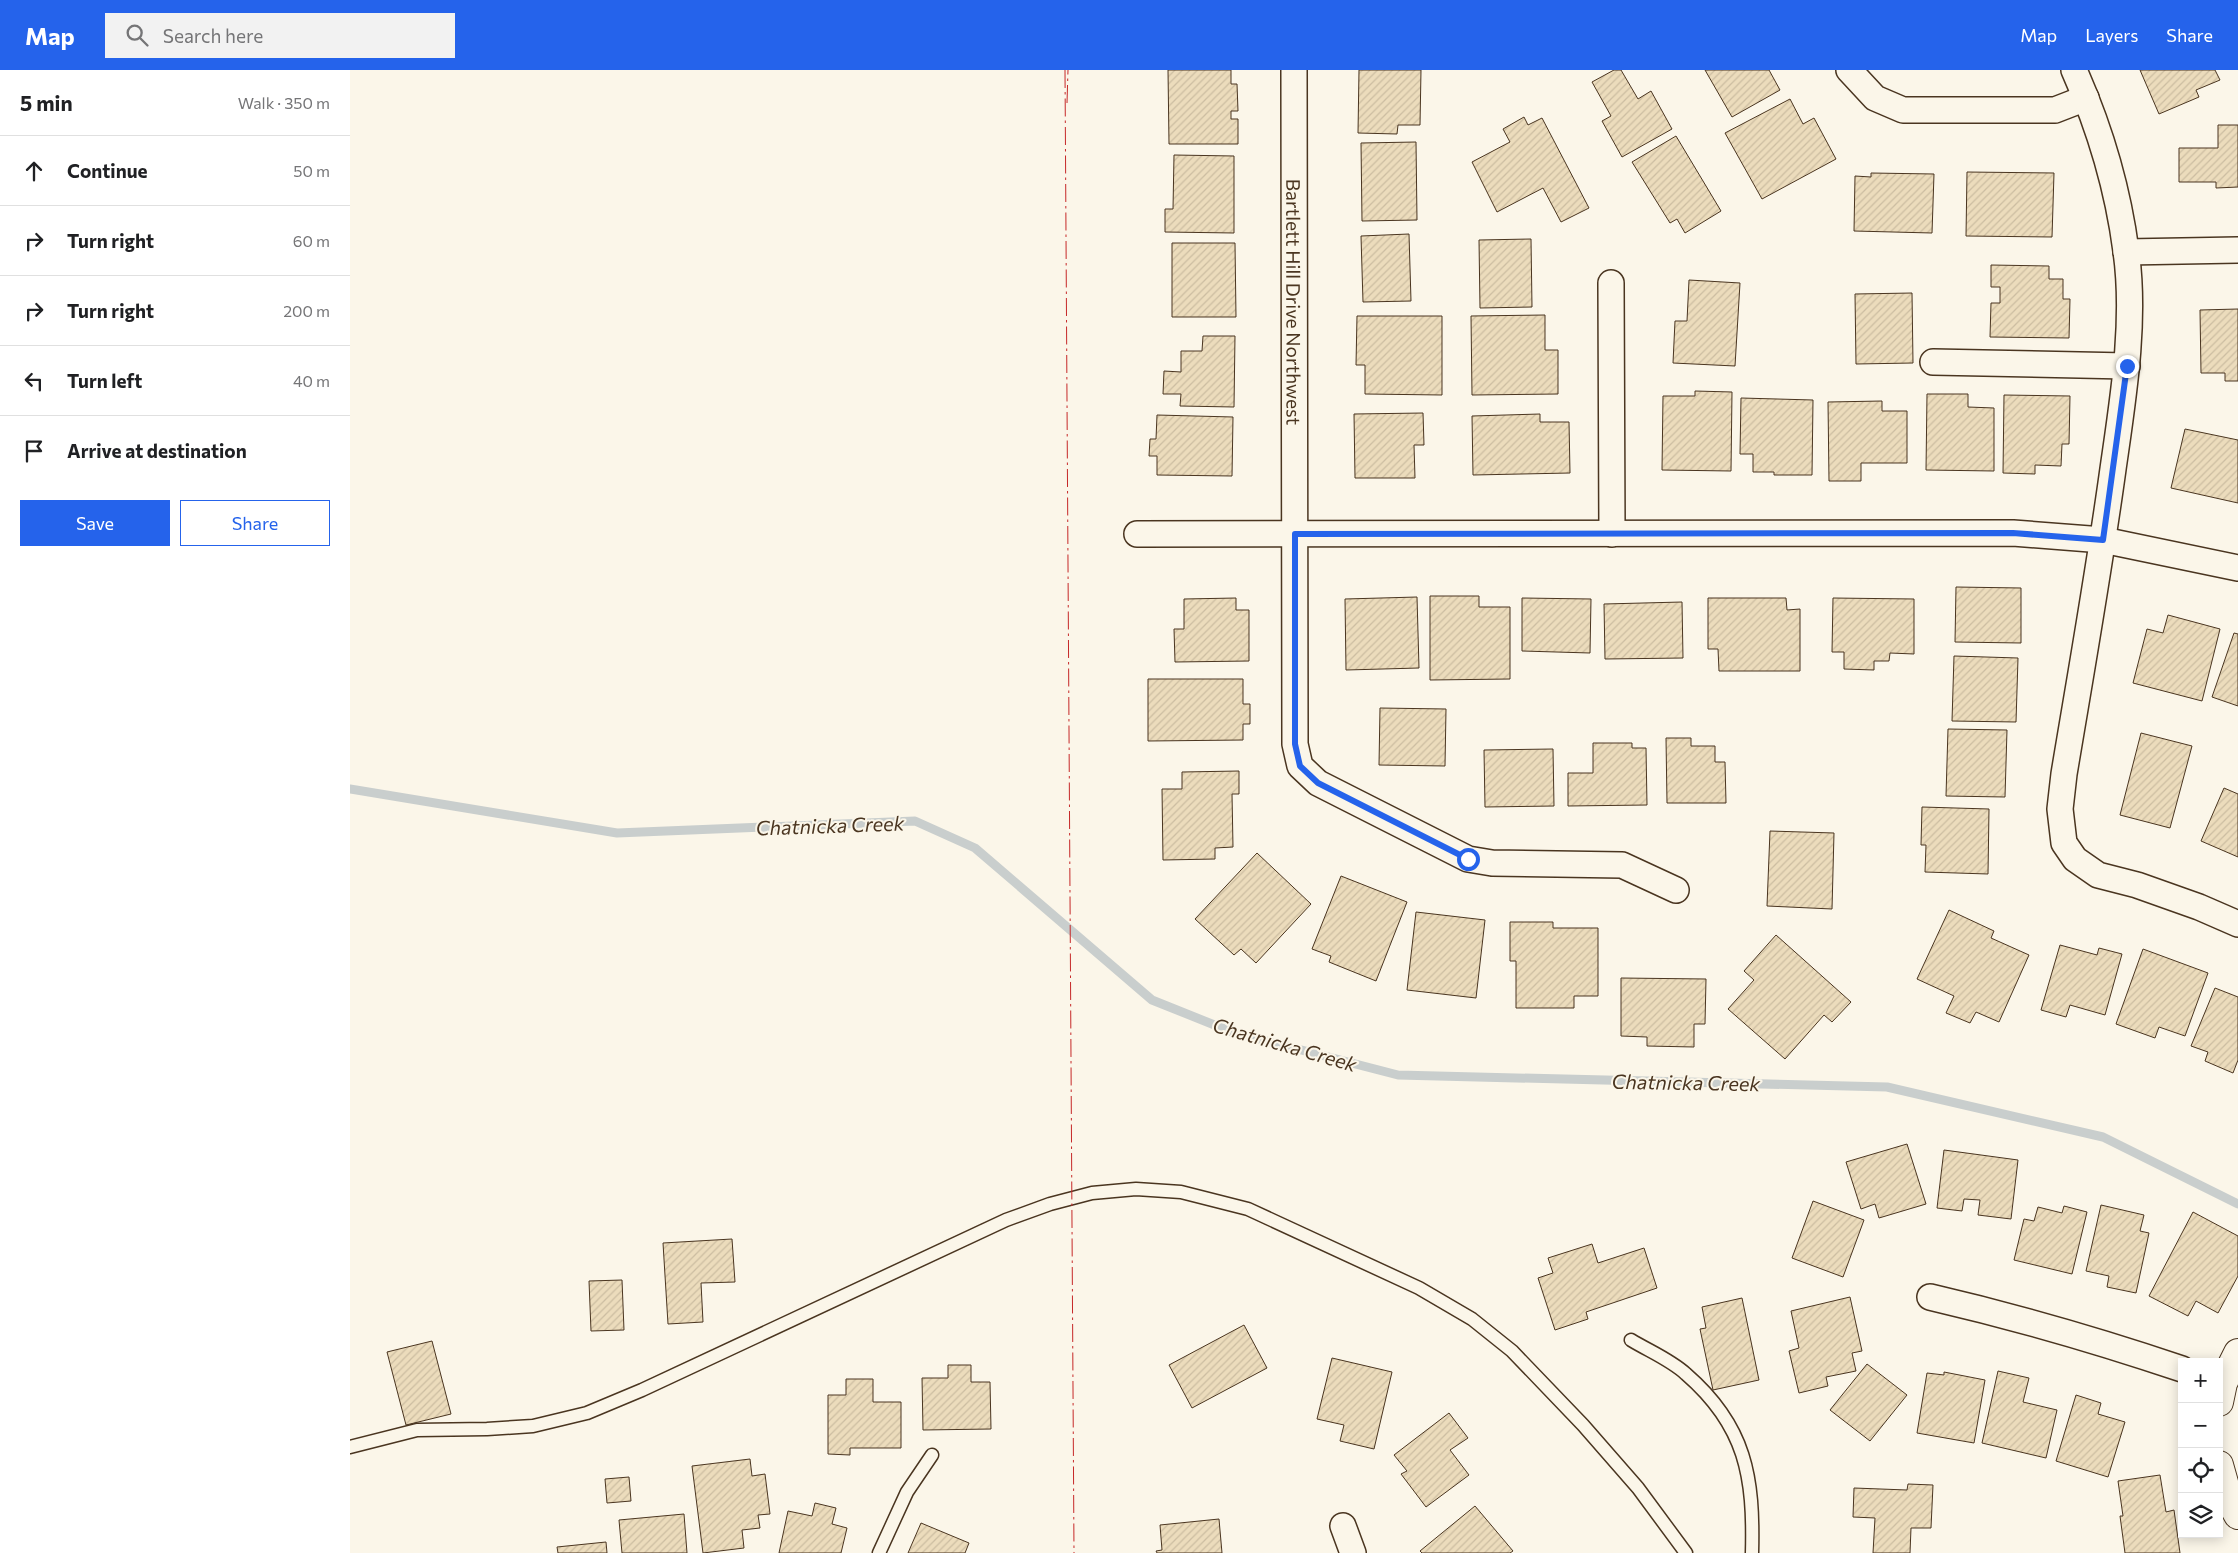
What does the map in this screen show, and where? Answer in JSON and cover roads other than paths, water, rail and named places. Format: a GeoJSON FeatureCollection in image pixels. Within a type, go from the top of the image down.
{"type":"FeatureCollection","features":[{"type":"Feature","properties":{"kind":"street","name":"Bartlett Hill Drive Northwest"},"geometry":{"type":"LineString","coordinates":[[1294,70],[1295,744],[1300,766],[1318,783],[1468,859],[1492,863],[1622,865],[1676,890]]}},
{"type":"Feature","properties":{"kind":"street"},"geometry":{"type":"LineString","coordinates":[[1849,70],[1875,98],[1903,110],[2055,110],[2086,98]]}},
{"type":"Feature","properties":{"kind":"street"},"geometry":{"type":"LineString","coordinates":[[2074,70],[2086,98],[2115,194],[2126,252],[2128,288],[2127,366],[2103,540],[2064,774],[2060,809],[2064,843],[2075,859],[2098,876],[2137,885],[2199,907],[2238,924]]}},
{"type":"Feature","properties":{"kind":"street"},"geometry":{"type":"LineString","coordinates":[[2126,252],[2238,250]]}},
{"type":"Feature","properties":{"kind":"street"},"geometry":{"type":"LineString","coordinates":[[1611,283],[1612,534]]}},
{"type":"Feature","properties":{"kind":"street"},"geometry":{"type":"LineString","coordinates":[[1933,362],[2127,366]]}},
{"type":"Feature","properties":{"kind":"street"},"geometry":{"type":"LineString","coordinates":[[1137,534],[2013,533],[2103,540],[2224,563],[2238,568]]}},
{"type":"Feature","properties":{"kind":"street"},"geometry":{"type":"LineString","coordinates":[[1930,1297],[2012,1316],[2178,1368]]}},
{"type":"Feature","properties":{"kind":"street"},"geometry":{"type":"LineString","coordinates":[[2223,1383],[2238,1353]]}},
{"type":"Feature","properties":{"kind":"street"},"geometry":{"type":"LineString","coordinates":[[2223,1479],[2228,1497],[2238,1515]]}},
{"type":"Feature","properties":{"kind":"street"},"geometry":{"type":"LineString","coordinates":[[1343,1526],[1353,1553]]}},
{"type":"Feature","properties":{"kind":"lane"},"geometry":{"type":"LineString","coordinates":[[350,1447],[417,1430],[487,1430],[533,1426],[587,1413],[642,1390],[1006,1220],[1050,1204],[1092,1193],[1136,1190],[1181,1192],[1248,1209],[1419,1288],[1472,1319],[1512,1351],[1583,1424],[1638,1488],[1686,1553]]}},
{"type":"Feature","properties":{"kind":"lane"},"geometry":{"type":"LineString","coordinates":[[1631,1340],[1686,1373],[1721,1410],[1741,1444],[1750,1480],[1753,1515],[1752,1553]]}},
{"type":"Feature","properties":{"kind":"lane"},"geometry":{"type":"LineString","coordinates":[[879,1553],[907,1492],[932,1455]]}},
{"type":"Feature","properties":{"kind":"waterway","name":"Chatnicka Creek"},"geometry":{"type":"LineString","coordinates":[[350,789],[617,833],[915,821],[975,848],[1152,1000],[1232,1032],[1398,1075],[1887,1087],[2103,1137],[2238,1204]]}}]}
